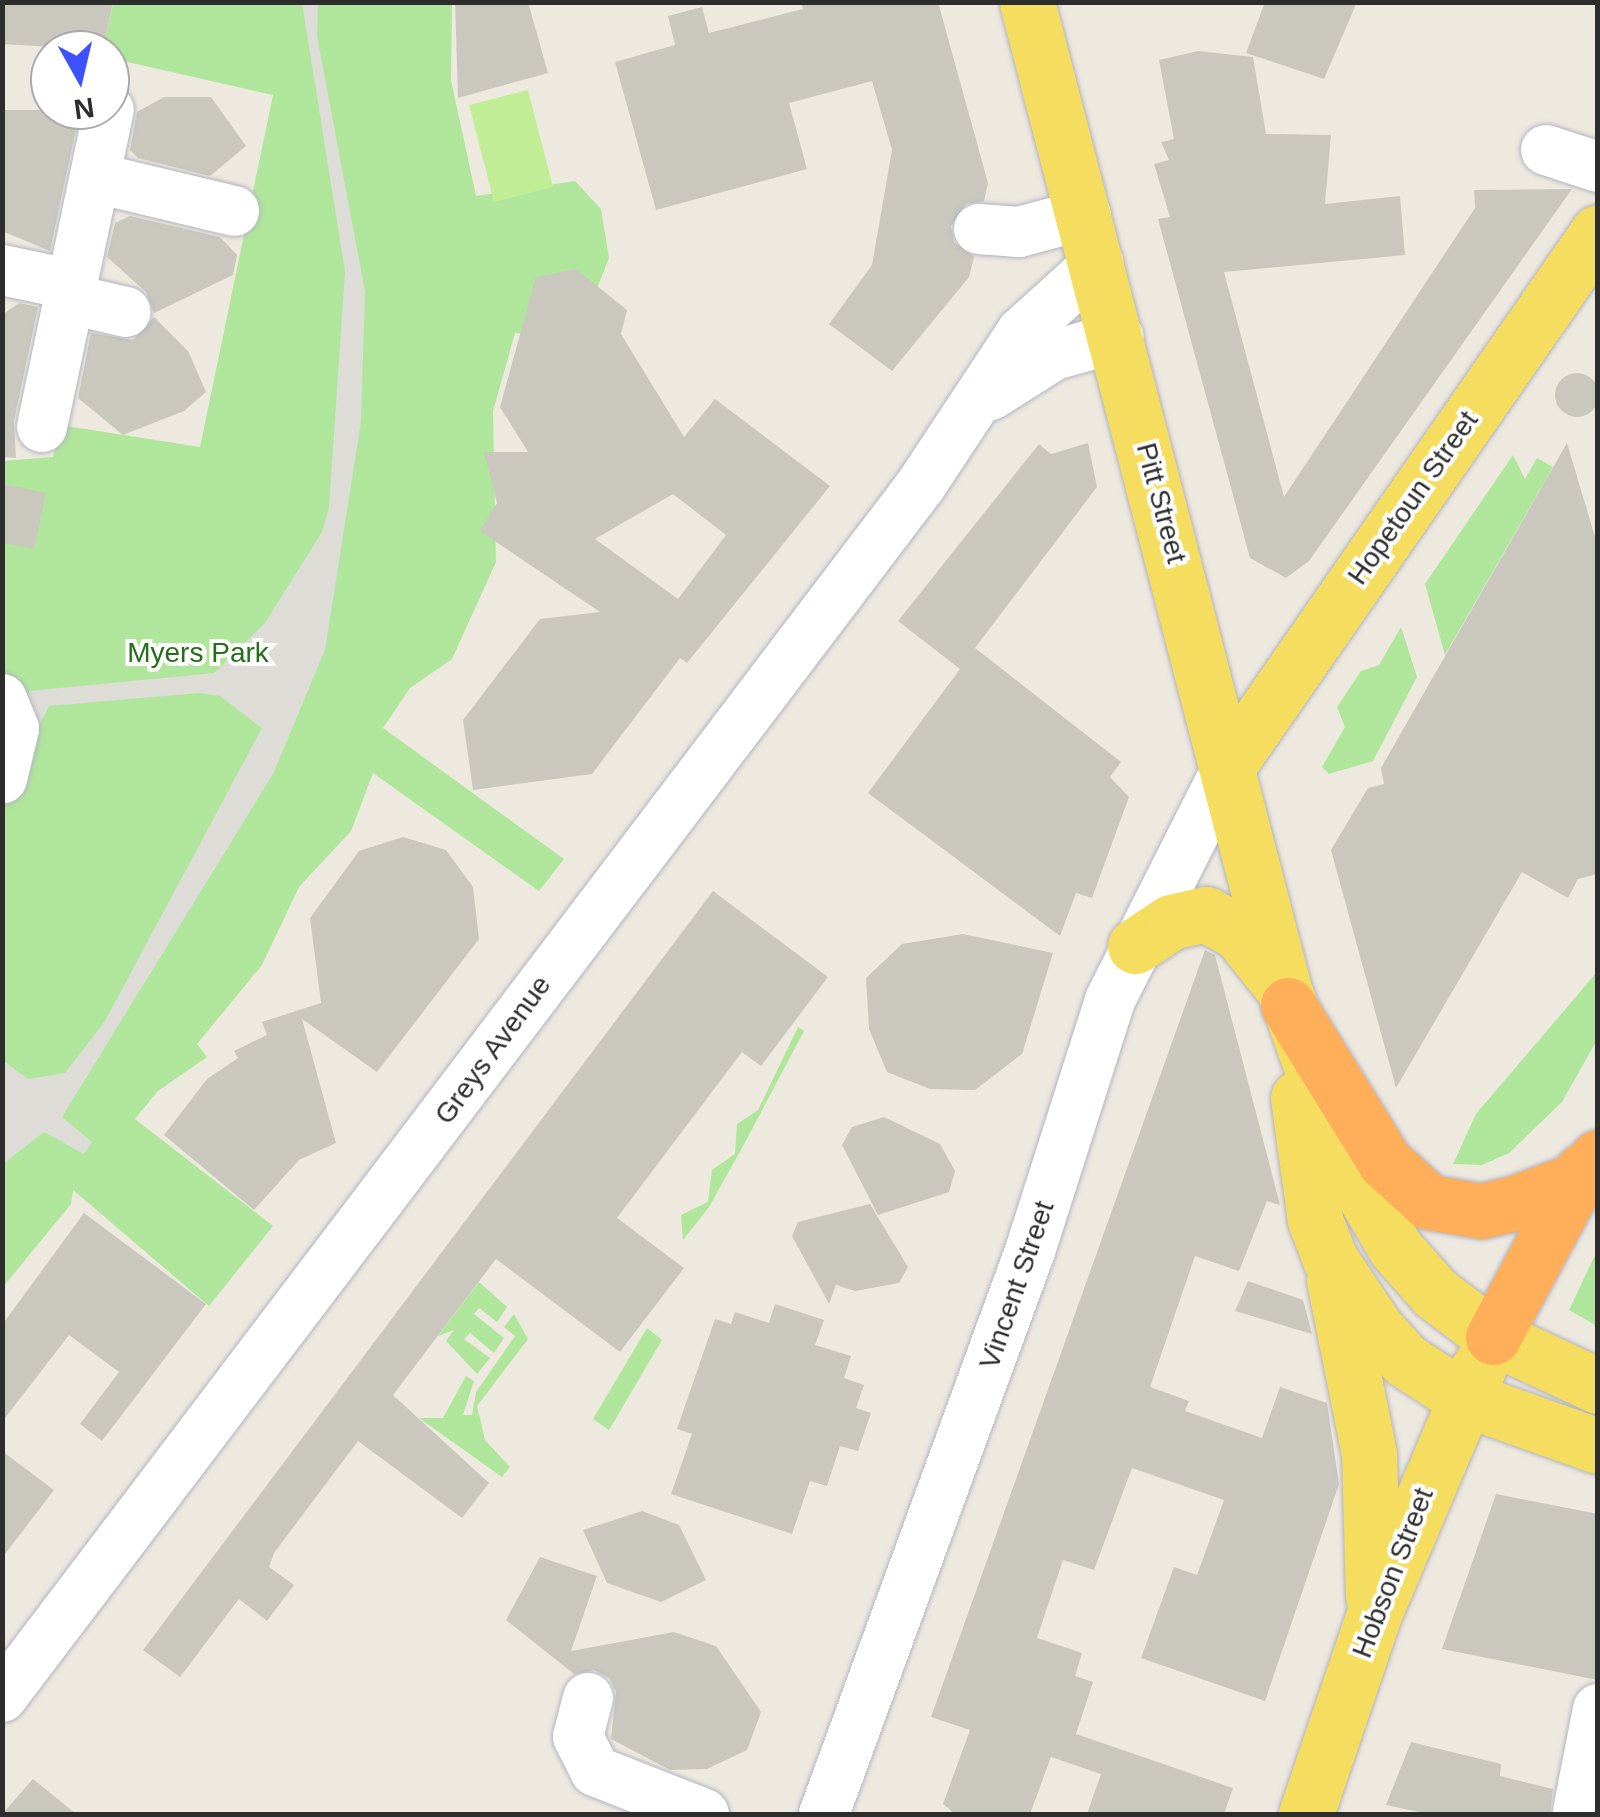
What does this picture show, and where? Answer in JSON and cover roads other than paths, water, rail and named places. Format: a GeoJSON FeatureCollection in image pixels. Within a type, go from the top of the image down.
{"type":"FeatureCollection","features":[{"type":"Feature","properties":{"kind":"highway"},"geometry":{"type":"LineString","coordinates":[[1286,997],[1386,1162],[1430,1202],[1481,1211],[1591,1157]]}},
{"type":"Feature","properties":{"kind":"highway"},"geometry":{"type":"LineString","coordinates":[[1493,1337],[1591,1157]]}},
{"type":"Feature","properties":{"kind":"main road","name":"Pitt Street"},"geometry":{"type":"LineString","coordinates":[[1027,2],[1118,337],[1286,997],[1366,1206],[1427,1285],[1493,1337],[1598,1386]]}},
{"type":"Feature","properties":{"kind":"main road","name":"Hopetoun Street"},"geometry":{"type":"LineString","coordinates":[[1229,764],[1596,239]]}},
{"type":"Feature","properties":{"kind":"main road"},"geometry":{"type":"LineString","coordinates":[[1135,946],[1171,922],[1206,914],[1240,934],[1286,997]]}},
{"type":"Feature","properties":{"kind":"main road","name":"Pitt Street"},"geometry":{"type":"LineString","coordinates":[[1286,997],[1307,1180],[1330,1259],[1405,1360],[1463,1398],[1598,1446]]}},
{"type":"Feature","properties":{"kind":"main road"},"geometry":{"type":"LineString","coordinates":[[1330,1259],[1369,1454],[1374,1614]]}},
{"type":"Feature","properties":{"kind":"main road","name":"Hobson Street"},"geometry":{"type":"LineString","coordinates":[[1306,1814],[1374,1614],[1463,1398],[1493,1337]]}},
{"type":"Feature","properties":{"kind":"street"},"geometry":{"type":"LineString","coordinates":[[42,427],[105,130]]}},
{"type":"Feature","properties":{"kind":"street"},"geometry":{"type":"LineString","coordinates":[[1546,150],[1598,167]]}},
{"type":"Feature","properties":{"kind":"street"},"geometry":{"type":"LineString","coordinates":[[96,178],[234,211]]}},
{"type":"Feature","properties":{"kind":"street"},"geometry":{"type":"LineString","coordinates":[[979,229],[1092,238]]}},
{"type":"Feature","properties":{"kind":"street","name":"Greys Avenue"},"geometry":{"type":"LineString","coordinates":[[2,1698],[303,1310],[983,401],[1039,310],[1092,238]]}},
{"type":"Feature","properties":{"kind":"street"},"geometry":{"type":"LineString","coordinates":[[2,270],[126,312]]}},
{"type":"Feature","properties":{"kind":"street","name":"Greys Avenue"},"geometry":{"type":"LineString","coordinates":[[983,401],[1054,355],[1118,337]]}},
{"type":"Feature","properties":{"kind":"street"},"geometry":{"type":"LineString","coordinates":[[2,699],[14,730],[2,779]]}},
{"type":"Feature","properties":{"kind":"street","name":"Vincent Street"},"geometry":{"type":"LineString","coordinates":[[824,1814],[1135,946],[1229,764]]}},
{"type":"Feature","properties":{"kind":"street"},"geometry":{"type":"LineString","coordinates":[[588,1698],[578,1737],[596,1771],[704,1814]]}},
{"type":"Feature","properties":{"kind":"street"},"geometry":{"type":"LineString","coordinates":[[1578,1810],[1598,1708]]}},
{"type":"Feature","properties":{"kind":"park label","name":"Myers Park"},"geometry":{"type":"Point","coordinates":[198,653]}}]}
